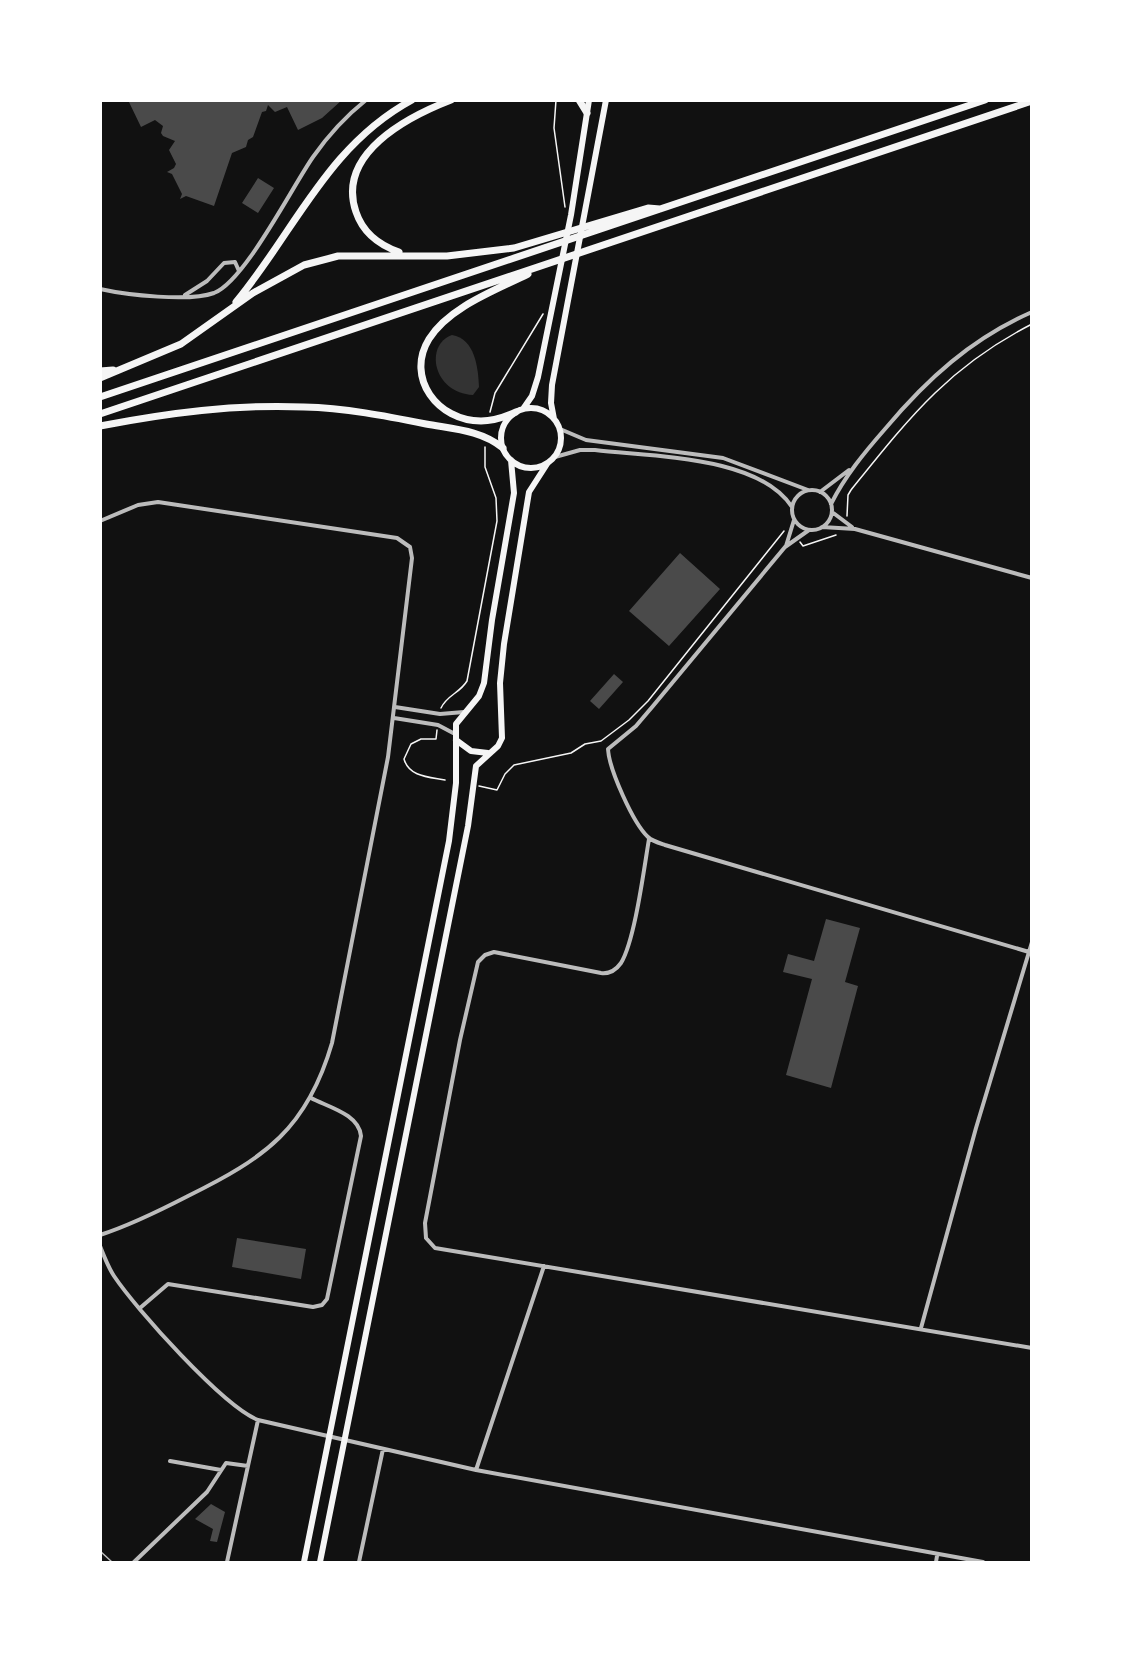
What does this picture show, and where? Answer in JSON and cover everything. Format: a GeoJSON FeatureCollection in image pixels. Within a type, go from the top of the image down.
{"type":"FeatureCollection","features":[{"type":"Feature","properties":{"kind":"highway"},"geometry":{"type":"LineString","coordinates":[[231,308],[269,260],[336,160],[377,123],[412,100]]}},
{"type":"Feature","properties":{"kind":"highway"},"geometry":{"type":"LineString","coordinates":[[404,254],[381,244],[365,229],[355,207],[354,181],[363,161],[381,140],[417,114],[451,100]]}},
{"type":"Feature","properties":{"kind":"highway"},"geometry":{"type":"LineString","coordinates":[[579,100],[587,113]]}},
{"type":"Feature","properties":{"kind":"highway"},"geometry":{"type":"LineString","coordinates":[[503,448],[502,430],[509,418],[519,411],[532,396],[538,377],[571,215],[589,100]]}},
{"type":"Feature","properties":{"kind":"highway"},"geometry":{"type":"LineString","coordinates":[[320,1563],[468,826],[476,766],[498,746],[503,733],[500,683],[530,492],[547,464],[555,457],[561,444],[560,429],[554,418],[551,394],[605,104],[600,100]]}},
{"type":"Feature","properties":{"kind":"highway"},"geometry":{"type":"LineString","coordinates":[[100,397],[985,100]]}},
{"type":"Feature","properties":{"kind":"highway"},"geometry":{"type":"LineString","coordinates":[[100,414],[1032,101]]}},
{"type":"Feature","properties":{"kind":"highway"},"geometry":{"type":"LineString","coordinates":[[100,378],[181,344],[270,282],[304,265],[338,256],[470,254],[514,248],[648,208],[664,209]]}},
{"type":"Feature","properties":{"kind":"highway"},"geometry":{"type":"LineString","coordinates":[[552,262],[460,310],[437,329],[422,356],[421,375],[427,392],[451,415],[481,421],[519,411],[540,409],[554,418]]}},
{"type":"Feature","properties":{"kind":"highway"},"geometry":{"type":"LineString","coordinates":[[100,371],[122,369]]}},
{"type":"Feature","properties":{"kind":"highway"},"geometry":{"type":"LineString","coordinates":[[100,426],[195,411],[266,406],[307,407],[356,412],[469,432],[489,438],[503,448],[511,460],[514,492],[492,620],[484,683],[479,696],[456,724],[456,783],[449,841],[304,1563]]}},
{"type":"Feature","properties":{"kind":"highway"},"geometry":{"type":"LineString","coordinates":[[511,460],[528,468],[547,464]]}},
{"type":"Feature","properties":{"kind":"highway"},"geometry":{"type":"LineString","coordinates":[[456,737],[471,751],[489,753]]}},
{"type":"Feature","properties":{"kind":"street"},"geometry":{"type":"LineString","coordinates":[[100,289],[143,295],[184,296],[214,293],[228,284],[239,272],[314,156],[339,126],[366,100]]}},
{"type":"Feature","properties":{"kind":"street"},"geometry":{"type":"LineString","coordinates":[[184,296],[207,281],[224,263],[235,262],[239,272]]}},
{"type":"Feature","properties":{"kind":"street"},"geometry":{"type":"LineString","coordinates":[[820,492],[854,465],[934,375],[981,339],[1032,312]]}},
{"type":"Feature","properties":{"kind":"street"},"geometry":{"type":"LineString","coordinates":[[560,429],[586,440],[723,458],[808,490],[820,492],[831,504],[832,512],[822,527]]}},
{"type":"Feature","properties":{"kind":"street"},"geometry":{"type":"LineString","coordinates":[[555,457],[580,450],[595,450],[718,465],[764,482],[781,493],[792,507],[794,520],[786,547]]}},
{"type":"Feature","properties":{"kind":"street"},"geometry":{"type":"LineString","coordinates":[[831,504],[854,465]]}},
{"type":"Feature","properties":{"kind":"street"},"geometry":{"type":"LineString","coordinates":[[792,507],[798,496],[808,490]]}},
{"type":"Feature","properties":{"kind":"street"},"geometry":{"type":"LineString","coordinates":[[100,521],[138,505],[159,502],[397,538],[410,547],[412,558],[394,718],[332,1043],[311,1098],[273,1145],[248,1165],[146,1218],[100,1234]]}},
{"type":"Feature","properties":{"kind":"street"},"geometry":{"type":"LineString","coordinates":[[832,512],[855,529]]}},
{"type":"Feature","properties":{"kind":"street"},"geometry":{"type":"LineString","coordinates":[[794,520],[809,530]]}},
{"type":"Feature","properties":{"kind":"street"},"geometry":{"type":"LineString","coordinates":[[1029,952],[650,839],[633,814],[610,762],[608,749],[648,712],[786,547],[809,530],[822,527],[855,529],[1032,578]]}},
{"type":"Feature","properties":{"kind":"street"},"geometry":{"type":"LineString","coordinates":[[395,706],[440,714],[464,712]]}},
{"type":"Feature","properties":{"kind":"street"},"geometry":{"type":"LineString","coordinates":[[394,718],[438,725],[456,737]]}},
{"type":"Feature","properties":{"kind":"street"},"geometry":{"type":"LineString","coordinates":[[650,839],[622,962],[612,971],[601,973],[494,952],[481,957],[474,970],[425,1223],[426,1238],[435,1248],[1032,1348]]}},
{"type":"Feature","properties":{"kind":"street"},"geometry":{"type":"LineString","coordinates":[[921,1328],[976,1128],[1032,942]]}},
{"type":"Feature","properties":{"kind":"street"},"geometry":{"type":"LineString","coordinates":[[140,1308],[168,1284],[313,1307],[322,1305],[327,1299],[361,1136],[360,1128],[352,1119],[311,1098]]}},
{"type":"Feature","properties":{"kind":"street"},"geometry":{"type":"LineString","coordinates":[[100,1246],[113,1275],[140,1308],[228,1400],[258,1420],[329,1434],[476,1470],[983,1563]]}},
{"type":"Feature","properties":{"kind":"street"},"geometry":{"type":"LineString","coordinates":[[476,1470],[544,1266]]}},
{"type":"Feature","properties":{"kind":"street"},"geometry":{"type":"LineString","coordinates":[[227,1563],[258,1420]]}},
{"type":"Feature","properties":{"kind":"street"},"geometry":{"type":"LineString","coordinates":[[359,1563],[383,1448]]}},
{"type":"Feature","properties":{"kind":"street"},"geometry":{"type":"LineString","coordinates":[[170,1461],[220,1470]]}},
{"type":"Feature","properties":{"kind":"street"},"geometry":{"type":"LineString","coordinates":[[134,1563],[207,1492],[226,1463],[248,1466]]}},
{"type":"Feature","properties":{"kind":"street"},"geometry":{"type":"LineString","coordinates":[[936,1563],[938,1556]]}},
{"type":"Feature","properties":{"kind":"lane"},"geometry":{"type":"LineString","coordinates":[[100,1551],[112,1563]]}},
{"type":"Feature","properties":{"kind":"path"},"geometry":{"type":"LineString","coordinates":[[556,100],[554,128],[565,207]]}},
{"type":"Feature","properties":{"kind":"path"},"geometry":{"type":"LineString","coordinates":[[490,415],[495,393],[545,311]]}},
{"type":"Feature","properties":{"kind":"path"},"geometry":{"type":"LineString","coordinates":[[844,522],[848,512],[848,495],[851,490],[931,394],[984,351],[1032,324]]}},
{"type":"Feature","properties":{"kind":"path"},"geometry":{"type":"LineString","coordinates":[[440,714],[444,701],[462,688],[467,681],[492,557],[497,507],[485,467],[485,443]]}},
{"type":"Feature","properties":{"kind":"path"},"geometry":{"type":"LineString","coordinates":[[797,538],[802,546],[839,534],[842,528]]}},
{"type":"Feature","properties":{"kind":"path"},"geometry":{"type":"LineString","coordinates":[[478,786],[497,790],[505,774],[514,765],[571,753],[585,744],[602,741],[629,720],[648,700],[783,531],[791,533]]}},
{"type":"Feature","properties":{"kind":"path"},"geometry":{"type":"LineString","coordinates":[[438,725],[436,739],[415,740],[408,747],[404,759],[407,767],[416,774],[445,780]]}},
{"type":"Feature","properties":{"kind":"shaded area"},"geometry":{"type":"Polygon","coordinates":[[[452,335],[466,342],[474,355],[479,387],[473,395],[459,392],[449,386],[441,378],[437,368],[438,348],[443,340],[452,335]]]}},
{"type":"Feature","properties":{"kind":"building"},"geometry":{"type":"Polygon","coordinates":[[[128,100],[342,100],[322,118],[298,130],[287,107],[275,112],[268,105],[266,111],[262,112],[253,137],[248,140],[246,147],[232,153],[214,206],[186,196],[180,199],[182,194],[172,174],[167,172],[176,164],[169,150],[175,141],[163,136],[161,133],[163,126],[155,120],[141,127],[128,100]]]}},
{"type":"Feature","properties":{"kind":"building"},"geometry":{"type":"Polygon","coordinates":[[[258,178],[274,188],[258,213],[242,203],[258,178]]]}},
{"type":"Feature","properties":{"kind":"building"},"geometry":{"type":"Polygon","coordinates":[[[680,553],[720,589],[669,646],[629,611],[680,553]]]}},
{"type":"Feature","properties":{"kind":"building"},"geometry":{"type":"Polygon","coordinates":[[[614,674],[623,682],[599,709],[590,701],[614,674]]]}},
{"type":"Feature","properties":{"kind":"building"},"geometry":{"type":"Polygon","coordinates":[[[826,919],[860,928],[845,982],[858,986],[831,1088],[786,1075],[812,979],[783,972],[788,954],[814,961],[826,919]]]}},
{"type":"Feature","properties":{"kind":"building"},"geometry":{"type":"Polygon","coordinates":[[[237,1238],[306,1249],[301,1279],[232,1267],[237,1238]]]}},
{"type":"Feature","properties":{"kind":"building"},"geometry":{"type":"Polygon","coordinates":[[[211,1504],[225,1512],[217,1542],[210,1541],[213,1529],[195,1519],[211,1504]]]}}]}
